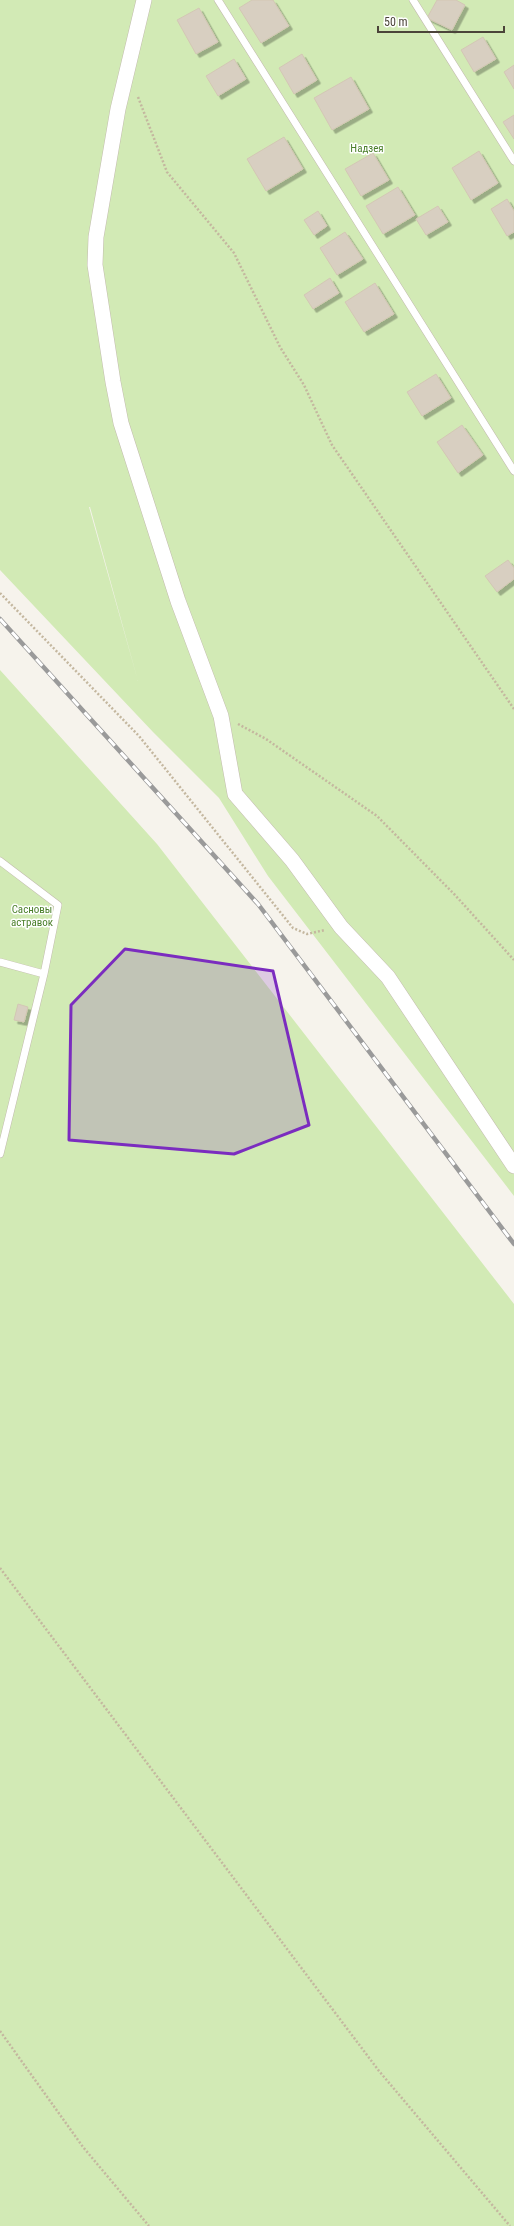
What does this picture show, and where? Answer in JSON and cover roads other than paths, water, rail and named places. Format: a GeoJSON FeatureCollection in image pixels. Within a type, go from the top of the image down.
{"type":"FeatureCollection","features":[{"type":"Feature","properties":{"kind":"street"},"geometry":{"type":"LineString","coordinates":[[144,0],[127,69],[96,237],[95,265],[113,382],[121,423],[178,601],[221,716],[235,794],[292,860],[341,927],[388,977],[514,1166]]}},
{"type":"Feature","properties":{"kind":"lane"},"geometry":{"type":"LineString","coordinates":[[218,0],[514,471]]}},
{"type":"Feature","properties":{"kind":"lane"},"geometry":{"type":"LineString","coordinates":[[413,0],[514,161]]}},
{"type":"Feature","properties":{"kind":"lane"},"geometry":{"type":"LineString","coordinates":[[0,861],[58,905],[44,974],[0,1154]]}},
{"type":"Feature","properties":{"kind":"lane"},"geometry":{"type":"LineString","coordinates":[[0,962],[44,974]]}},
{"type":"Feature","properties":{"kind":"railway"},"geometry":{"type":"LineString","coordinates":[[0,619],[258,904],[514,1244]]}},
{"type":"Feature","properties":{"kind":"park label","name":"Надзея"},"geometry":{"type":"Point","coordinates":[367,148]}},
{"type":"Feature","properties":{"kind":"park label","name":"Сасновы астравок"},"geometry":{"type":"Point","coordinates":[32,915]}}]}
